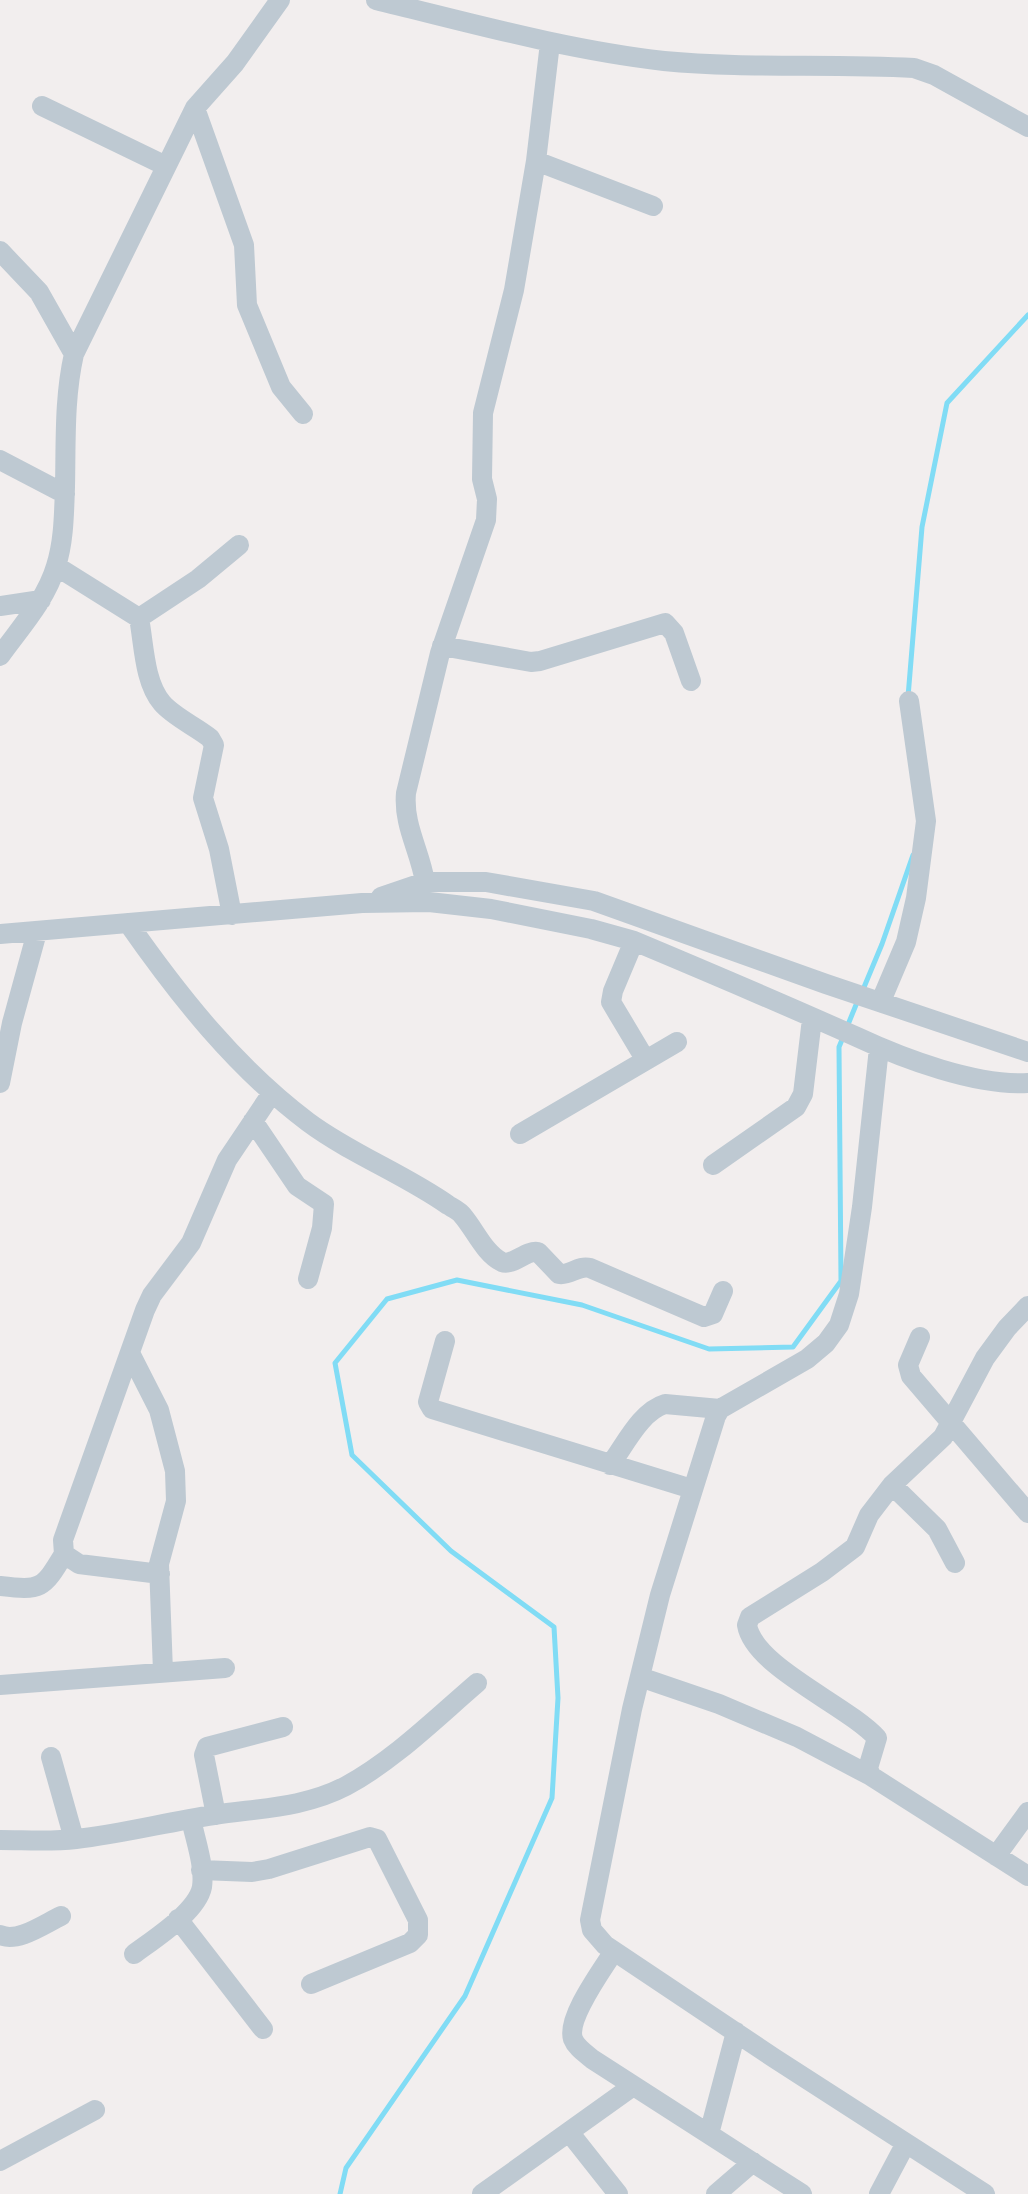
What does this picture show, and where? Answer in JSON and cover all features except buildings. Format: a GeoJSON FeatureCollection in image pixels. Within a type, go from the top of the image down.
{"type":"FeatureCollection","features":[{"type":"Feature","properties":{"kind":"street"},"geometry":{"type":"LineString","coordinates":[[0,656],[40,600],[56,566],[64,518],[69,378],[74,354],[195,108],[235,63],[280,0]]}},
{"type":"Feature","properties":{"kind":"street"},"geometry":{"type":"LineString","coordinates":[[376,0],[550,43],[664,61],[772,67],[914,68],[934,75],[1028,128]]}},
{"type":"Feature","properties":{"kind":"street"},"geometry":{"type":"LineString","coordinates":[[425,882],[421,859],[408,825],[405,806],[406,793],[442,646],[486,520],[487,499],[482,479],[484,406],[514,290],[536,162],[550,43]]}},
{"type":"Feature","properties":{"kind":"street"},"geometry":{"type":"LineString","coordinates":[[42,106],[166,166]]}},
{"type":"Feature","properties":{"kind":"street"},"geometry":{"type":"LineString","coordinates":[[195,108],[244,245],[247,305],[280,387],[303,414]]}},
{"type":"Feature","properties":{"kind":"street"},"geometry":{"type":"LineString","coordinates":[[536,162],[653,206]]}},
{"type":"Feature","properties":{"kind":"street"},"geometry":{"type":"LineString","coordinates":[[0,251],[39,292],[74,354]]}},
{"type":"Feature","properties":{"kind":"street"},"geometry":{"type":"LineString","coordinates":[[0,460],[65,494]]}},
{"type":"Feature","properties":{"kind":"street"},"geometry":{"type":"LineString","coordinates":[[139,618],[198,579],[239,545]]}},
{"type":"Feature","properties":{"kind":"street"},"geometry":{"type":"LineString","coordinates":[[56,566],[139,618],[150,682],[156,695],[162,704],[210,738],[214,745],[203,798],[219,849],[232,915]]}},
{"type":"Feature","properties":{"kind":"street"},"geometry":{"type":"LineString","coordinates":[[0,606],[40,600]]}},
{"type":"Feature","properties":{"kind":"street"},"geometry":{"type":"LineString","coordinates":[[442,646],[540,662],[665,623],[674,633],[691,681]]}},
{"type":"Feature","properties":{"kind":"street"},"geometry":{"type":"LineString","coordinates":[[877,1000],[906,942],[914,907],[926,821],[909,701]]}},
{"type":"Feature","properties":{"kind":"street"},"geometry":{"type":"LineString","coordinates":[[362,903],[425,882],[486,882],[594,901],[826,984],[1028,1052]]}},
{"type":"Feature","properties":{"kind":"street"},"geometry":{"type":"LineString","coordinates":[[0,934],[362,903],[429,902],[491,909],[591,929],[634,941],[879,1048],[989,1081],[1011,1084],[1028,1083]]}},
{"type":"Feature","properties":{"kind":"street"},"geometry":{"type":"LineString","coordinates":[[128,923],[190,1006],[251,1073],[272,1093],[308,1123],[462,1214],[492,1255],[503,1262],[508,1263],[533,1251],[538,1252],[558,1274],[562,1275],[582,1267],[590,1268],[704,1317],[713,1314],[722,1292]]}},
{"type":"Feature","properties":{"kind":"street"},"geometry":{"type":"LineString","coordinates":[[0,1083],[6,1023],[37,932]]}},
{"type":"Feature","properties":{"kind":"street"},"geometry":{"type":"LineString","coordinates":[[634,941],[612,991],[611,1002],[646,1058]]}},
{"type":"Feature","properties":{"kind":"street"},"geometry":{"type":"LineString","coordinates":[[713,1164],[796,1107],[803,1094],[820,1022]]}},
{"type":"Feature","properties":{"kind":"street"},"geometry":{"type":"LineString","coordinates":[[520,1134],[646,1058],[677,1042]]}},
{"type":"Feature","properties":{"kind":"street"},"geometry":{"type":"LineString","coordinates":[[610,1464],[646,1416],[659,1406],[665,1404],[720,1408],[807,1359],[826,1343],[839,1324],[850,1294],[862,1207],[879,1048]]}},
{"type":"Feature","properties":{"kind":"street"},"geometry":{"type":"LineString","coordinates":[[0,1586],[32,1588],[43,1584],[64,1554],[63,1540],[152,1294],[191,1243],[224,1166],[272,1093]]}},
{"type":"Feature","properties":{"kind":"street"},"geometry":{"type":"LineString","coordinates":[[253,1121],[296,1186],[324,1204],[322,1228],[308,1279]]}},
{"type":"Feature","properties":{"kind":"street"},"geometry":{"type":"LineString","coordinates":[[871,1776],[868,1768],[876,1738],[769,1659],[752,1642],[747,1624],[750,1617],[855,1547],[869,1515],[892,1485],[943,1437],[985,1358],[1007,1328],[1028,1306]]}},
{"type":"Feature","properties":{"kind":"street"},"geometry":{"type":"LineString","coordinates":[[920,1337],[910,1358],[908,1371],[917,1384],[952,1421],[1028,1513]]}},
{"type":"Feature","properties":{"kind":"street"},"geometry":{"type":"LineString","coordinates":[[446,1341],[428,1402],[432,1409],[692,1489]]}},
{"type":"Feature","properties":{"kind":"street"},"geometry":{"type":"LineString","coordinates":[[130,1353],[159,1410],[175,1471],[176,1501],[162,1552],[160,1574],[163,1672]]}},
{"type":"Feature","properties":{"kind":"street"},"geometry":{"type":"LineString","coordinates":[[720,1408],[692,1489],[660,1595],[640,1677],[590,1920],[595,1936],[614,1951],[736,2032],[985,2194]]}},
{"type":"Feature","properties":{"kind":"street"},"geometry":{"type":"LineString","coordinates":[[892,1485],[937,1529],[955,1563]]}},
{"type":"Feature","properties":{"kind":"street"},"geometry":{"type":"LineString","coordinates":[[64,1554],[78,1564],[160,1574]]}},
{"type":"Feature","properties":{"kind":"street"},"geometry":{"type":"LineString","coordinates":[[0,1685],[225,1668]]}},
{"type":"Feature","properties":{"kind":"street"},"geometry":{"type":"LineString","coordinates":[[640,1677],[719,1704],[797,1737],[871,1776],[1028,1876]]}},
{"type":"Feature","properties":{"kind":"street"},"geometry":{"type":"LineString","coordinates":[[0,1840],[74,1840],[191,1819],[296,1804],[319,1798],[346,1786],[395,1752],[477,1683]]}},
{"type":"Feature","properties":{"kind":"street"},"geometry":{"type":"LineString","coordinates":[[216,1815],[204,1755],[207,1747],[283,1726]]}},
{"type":"Feature","properties":{"kind":"street"},"geometry":{"type":"LineString","coordinates":[[51,1757],[74,1840]]}},
{"type":"Feature","properties":{"kind":"street"},"geometry":{"type":"LineString","coordinates":[[996,1856],[1028,1812]]}},
{"type":"Feature","properties":{"kind":"street"},"geometry":{"type":"LineString","coordinates":[[134,1954],[178,1919],[197,1899],[202,1886],[201,1870],[191,1819]]}},
{"type":"Feature","properties":{"kind":"street"},"geometry":{"type":"LineString","coordinates":[[201,1870],[252,1872],[269,1869],[370,1837],[377,1839],[418,1920],[418,1934],[410,1943],[311,1984]]}},
{"type":"Feature","properties":{"kind":"street"},"geometry":{"type":"LineString","coordinates":[[0,1934],[7,1937],[21,1935],[61,1916]]}},
{"type":"Feature","properties":{"kind":"street"},"geometry":{"type":"LineString","coordinates":[[178,1919],[263,2029]]}},
{"type":"Feature","properties":{"kind":"street"},"geometry":{"type":"LineString","coordinates":[[614,1951],[574,2018],[573,2039],[592,2059],[802,2194]]}},
{"type":"Feature","properties":{"kind":"street"},"geometry":{"type":"LineString","coordinates":[[708,2134],[736,2032]]}},
{"type":"Feature","properties":{"kind":"street"},"geometry":{"type":"LineString","coordinates":[[488,2193],[633,2086]]}},
{"type":"Feature","properties":{"kind":"street"},"geometry":{"type":"LineString","coordinates":[[0,2161],[95,2110]]}},
{"type":"Feature","properties":{"kind":"street"},"geometry":{"type":"LineString","coordinates":[[569,2132],[618,2194]]}},
{"type":"Feature","properties":{"kind":"street"},"geometry":{"type":"LineString","coordinates":[[879,2194],[906,2143]]}},
{"type":"Feature","properties":{"kind":"street"},"geometry":{"type":"LineString","coordinates":[[716,2194],[753,2162]]}},
{"type":"Feature","properties":{"kind":"waterway"},"geometry":{"type":"LineString","coordinates":[[908,697],[922,527],[947,403],[1028,315]]}},
{"type":"Feature","properties":{"kind":"waterway"},"geometry":{"type":"LineString","coordinates":[[862,992],[882,944],[913,855]]}},
{"type":"Feature","properties":{"kind":"waterway"},"geometry":{"type":"LineString","coordinates":[[847,1027],[858,1000]]}},
{"type":"Feature","properties":{"kind":"waterway"},"geometry":{"type":"LineString","coordinates":[[340,2194],[346,2168],[465,1996],[552,1798],[558,1698],[554,1627],[451,1551],[352,1455],[335,1363],[387,1299],[457,1280],[582,1305],[709,1349],[793,1347],[841,1281],[839,1047],[844,1035]]}}]}
